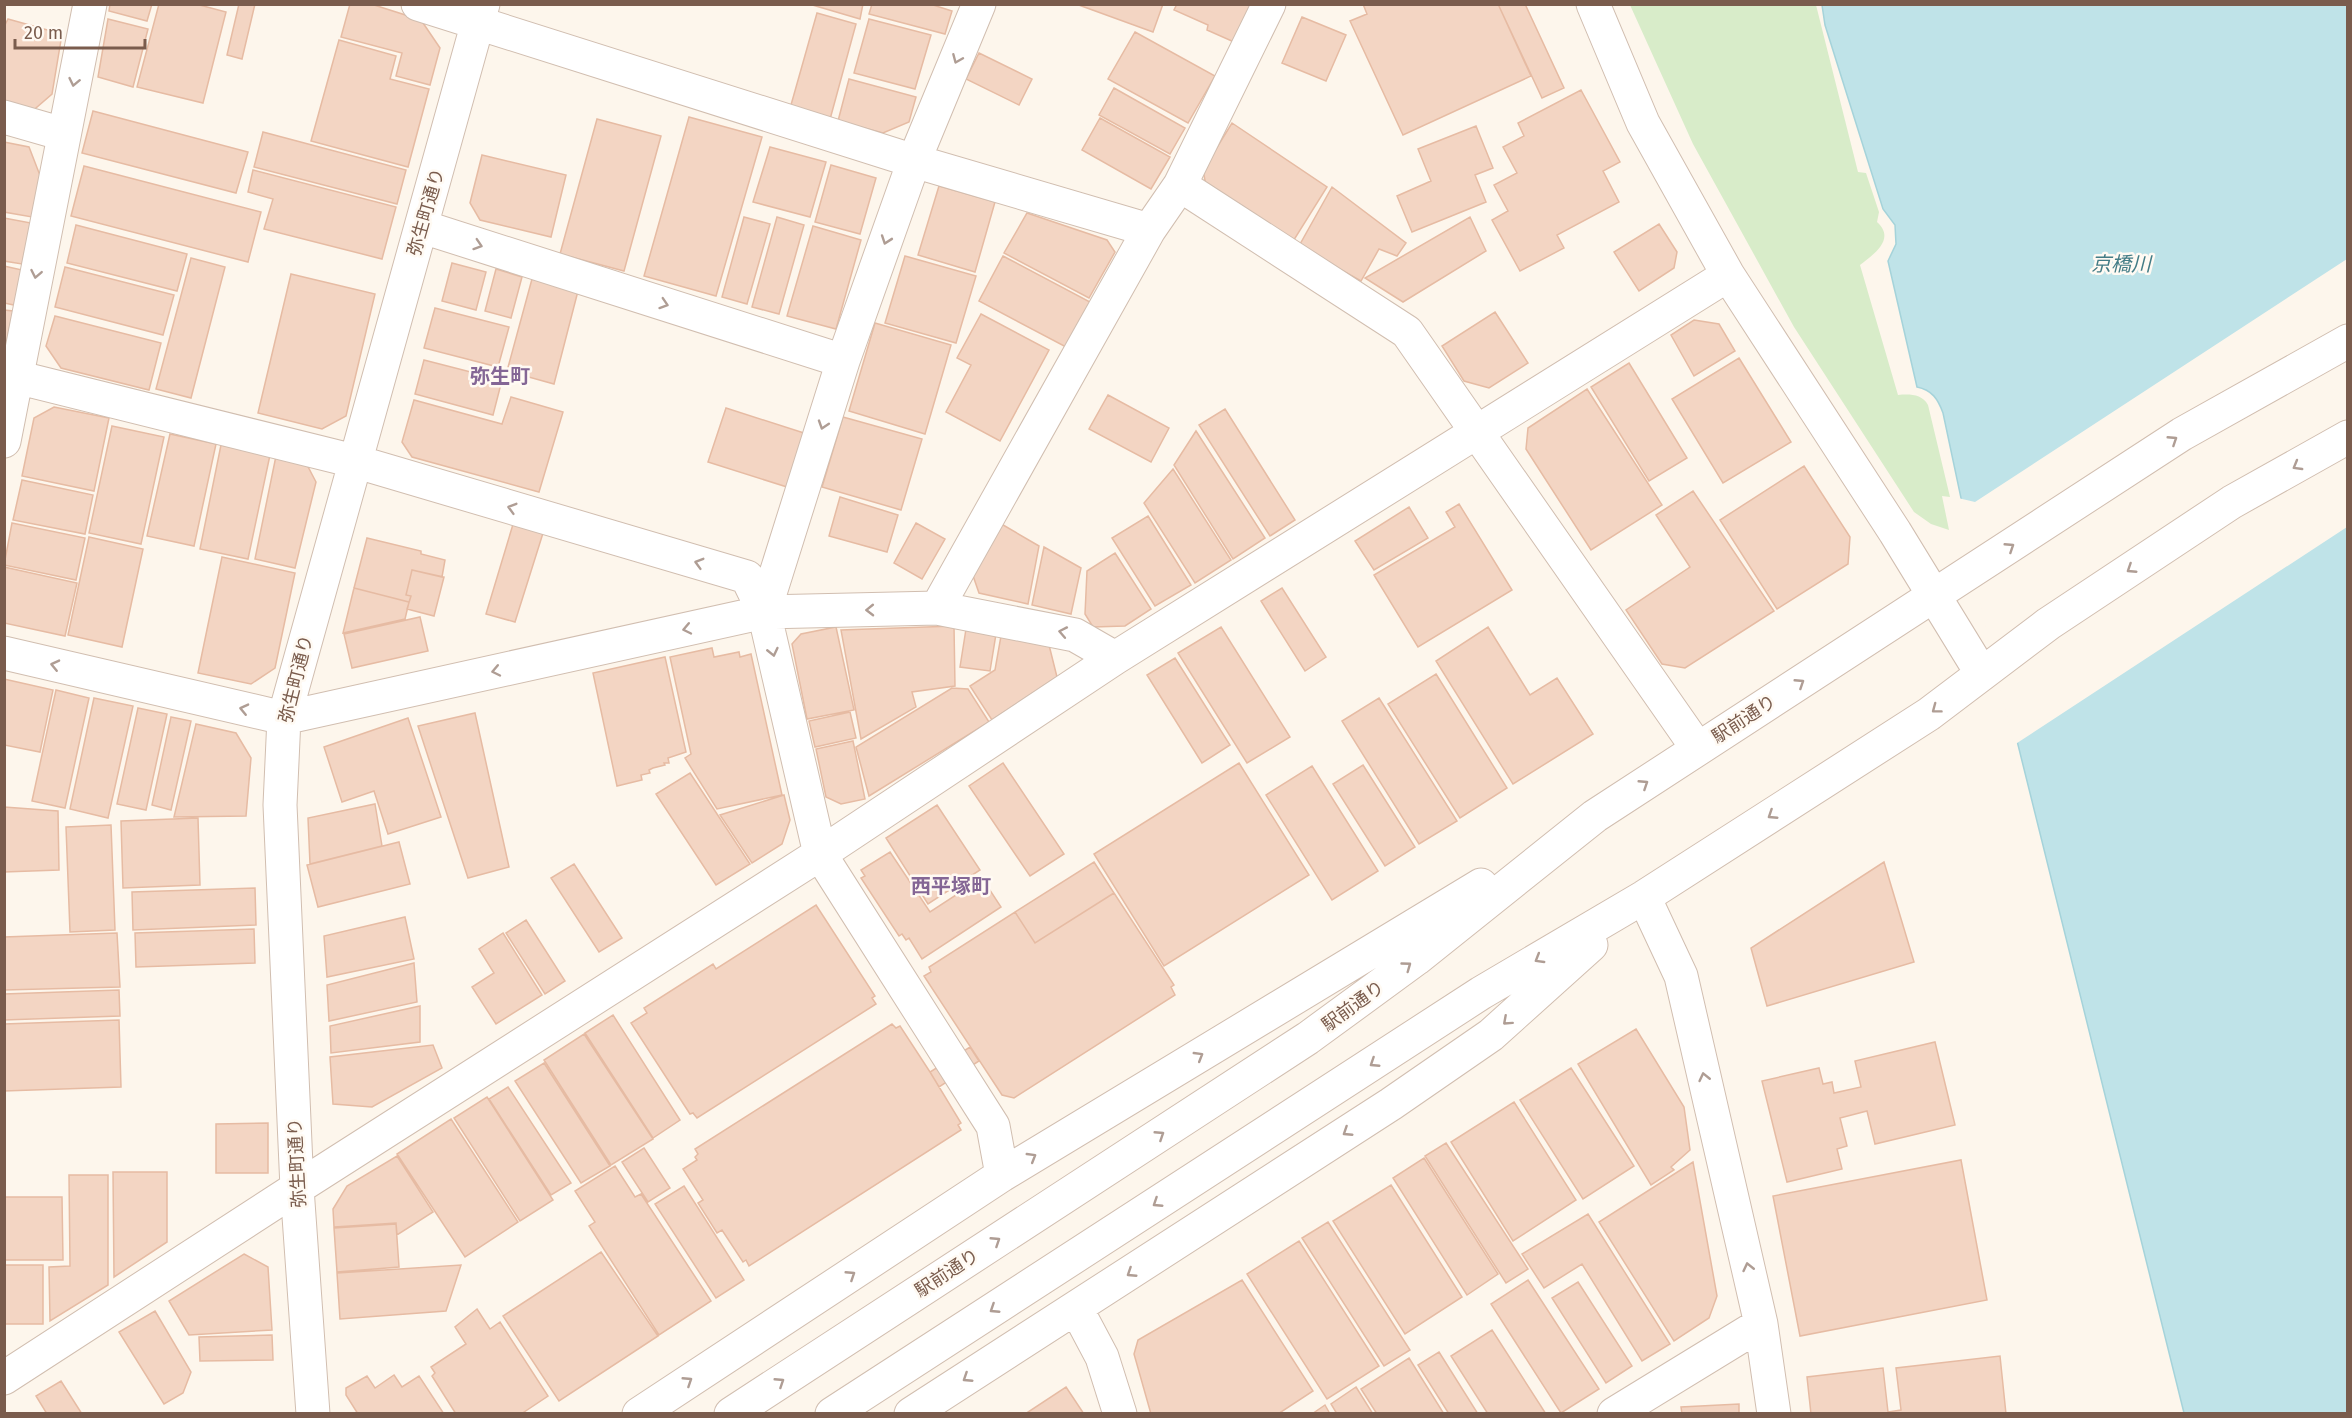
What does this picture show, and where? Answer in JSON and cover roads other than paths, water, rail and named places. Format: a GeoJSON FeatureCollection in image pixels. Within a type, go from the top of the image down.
{"type":"FeatureCollection","features":[{"type":"Feature","properties":{"kind":"street"},"geometry":{"type":"LineString","coordinates":[[4,441],[11,375],[90,4]]}},
{"type":"Feature","properties":{"kind":"street"},"geometry":{"type":"LineString","coordinates":[[418,4],[481,13],[914,161],[1149,230]]}},
{"type":"Feature","properties":{"kind":"street"},"geometry":{"type":"LineString","coordinates":[[764,612],[843,361],[914,161],[979,4]]}},
{"type":"Feature","properties":{"kind":"street"},"geometry":{"type":"LineString","coordinates":[[937,608],[1149,230],[1180,185],[1269,4]]}},
{"type":"Feature","properties":{"kind":"street"},"geometry":{"type":"LineString","coordinates":[[1593,4],[1643,123],[1728,274],[1947,588],[1982,674]]}},
{"type":"Feature","properties":{"kind":"street","name":"弥生町通り"},"geometry":{"type":"LineString","coordinates":[[314,1413],[297,1188],[280,805],[284,718],[481,13]]}},
{"type":"Feature","properties":{"kind":"street"},"geometry":{"type":"LineString","coordinates":[[4,117],[63,134]]}},
{"type":"Feature","properties":{"kind":"street"},"geometry":{"type":"LineString","coordinates":[[1180,185],[1407,332],[1698,749]]}},
{"type":"Feature","properties":{"kind":"street"},"geometry":{"type":"LineString","coordinates":[[423,227],[843,361]]}},
{"type":"Feature","properties":{"kind":"street"},"geometry":{"type":"LineString","coordinates":[[4,1378],[820,854],[1115,658],[1728,274]]}},
{"type":"Feature","properties":{"kind":"street","name":"駅前通り"},"geometry":{"type":"LineString","coordinates":[[731,1413],[1308,1038],[1416,959],[1595,816],[2182,434],[2348,341]]}},
{"type":"Feature","properties":{"kind":"street"},"geometry":{"type":"LineString","coordinates":[[11,375],[354,461],[747,577],[764,612],[820,854],[993,1126],[1002,1175]]}},
{"type":"Feature","properties":{"kind":"street"},"geometry":{"type":"LineString","coordinates":[[832,1413],[1481,993],[1644,897],[1929,714],[2048,624],[2222,509],[2348,437]]}},
{"type":"Feature","properties":{"kind":"street"},"geometry":{"type":"LineString","coordinates":[[4,653],[284,718],[764,612],[937,608],[1075,635],[1115,658]]}},
{"type":"Feature","properties":{"kind":"street"},"geometry":{"type":"LineString","coordinates":[[639,1413],[1002,1175],[1595,816]]}},
{"type":"Feature","properties":{"kind":"street"},"geometry":{"type":"LineString","coordinates":[[911,1413],[1391,1104],[1491,1035],[1644,897]]}},
{"type":"Feature","properties":{"kind":"street"},"geometry":{"type":"LineString","coordinates":[[1644,897],[1681,976],[1761,1324],[1774,1413]]}},
{"type":"Feature","properties":{"kind":"street"},"geometry":{"type":"LineString","coordinates":[[1076,1308],[1102,1357],[1120,1413]]}},
{"type":"Feature","properties":{"kind":"street"},"geometry":{"type":"LineString","coordinates":[[1614,1413],[1761,1324]]}},
{"type":"Feature","properties":{"kind":"water","name":"京橋川"},"geometry":{"type":"Polygon","coordinates":[[[1822,5],[2347,5],[2347,1413],[2184,1413],[1986,616],[1943,413],[1934,396],[1927,390],[1917,387],[1888,261],[1896,244],[1895,225],[1883,209],[1825,25],[1822,5]]]}},
{"type":"Feature","properties":{"kind":"district","name":"弥生町"},"geometry":{"type":"Point","coordinates":[500,376]}},
{"type":"Feature","properties":{"kind":"district","name":"西平塚町"},"geometry":{"type":"Point","coordinates":[951,886]}}]}
